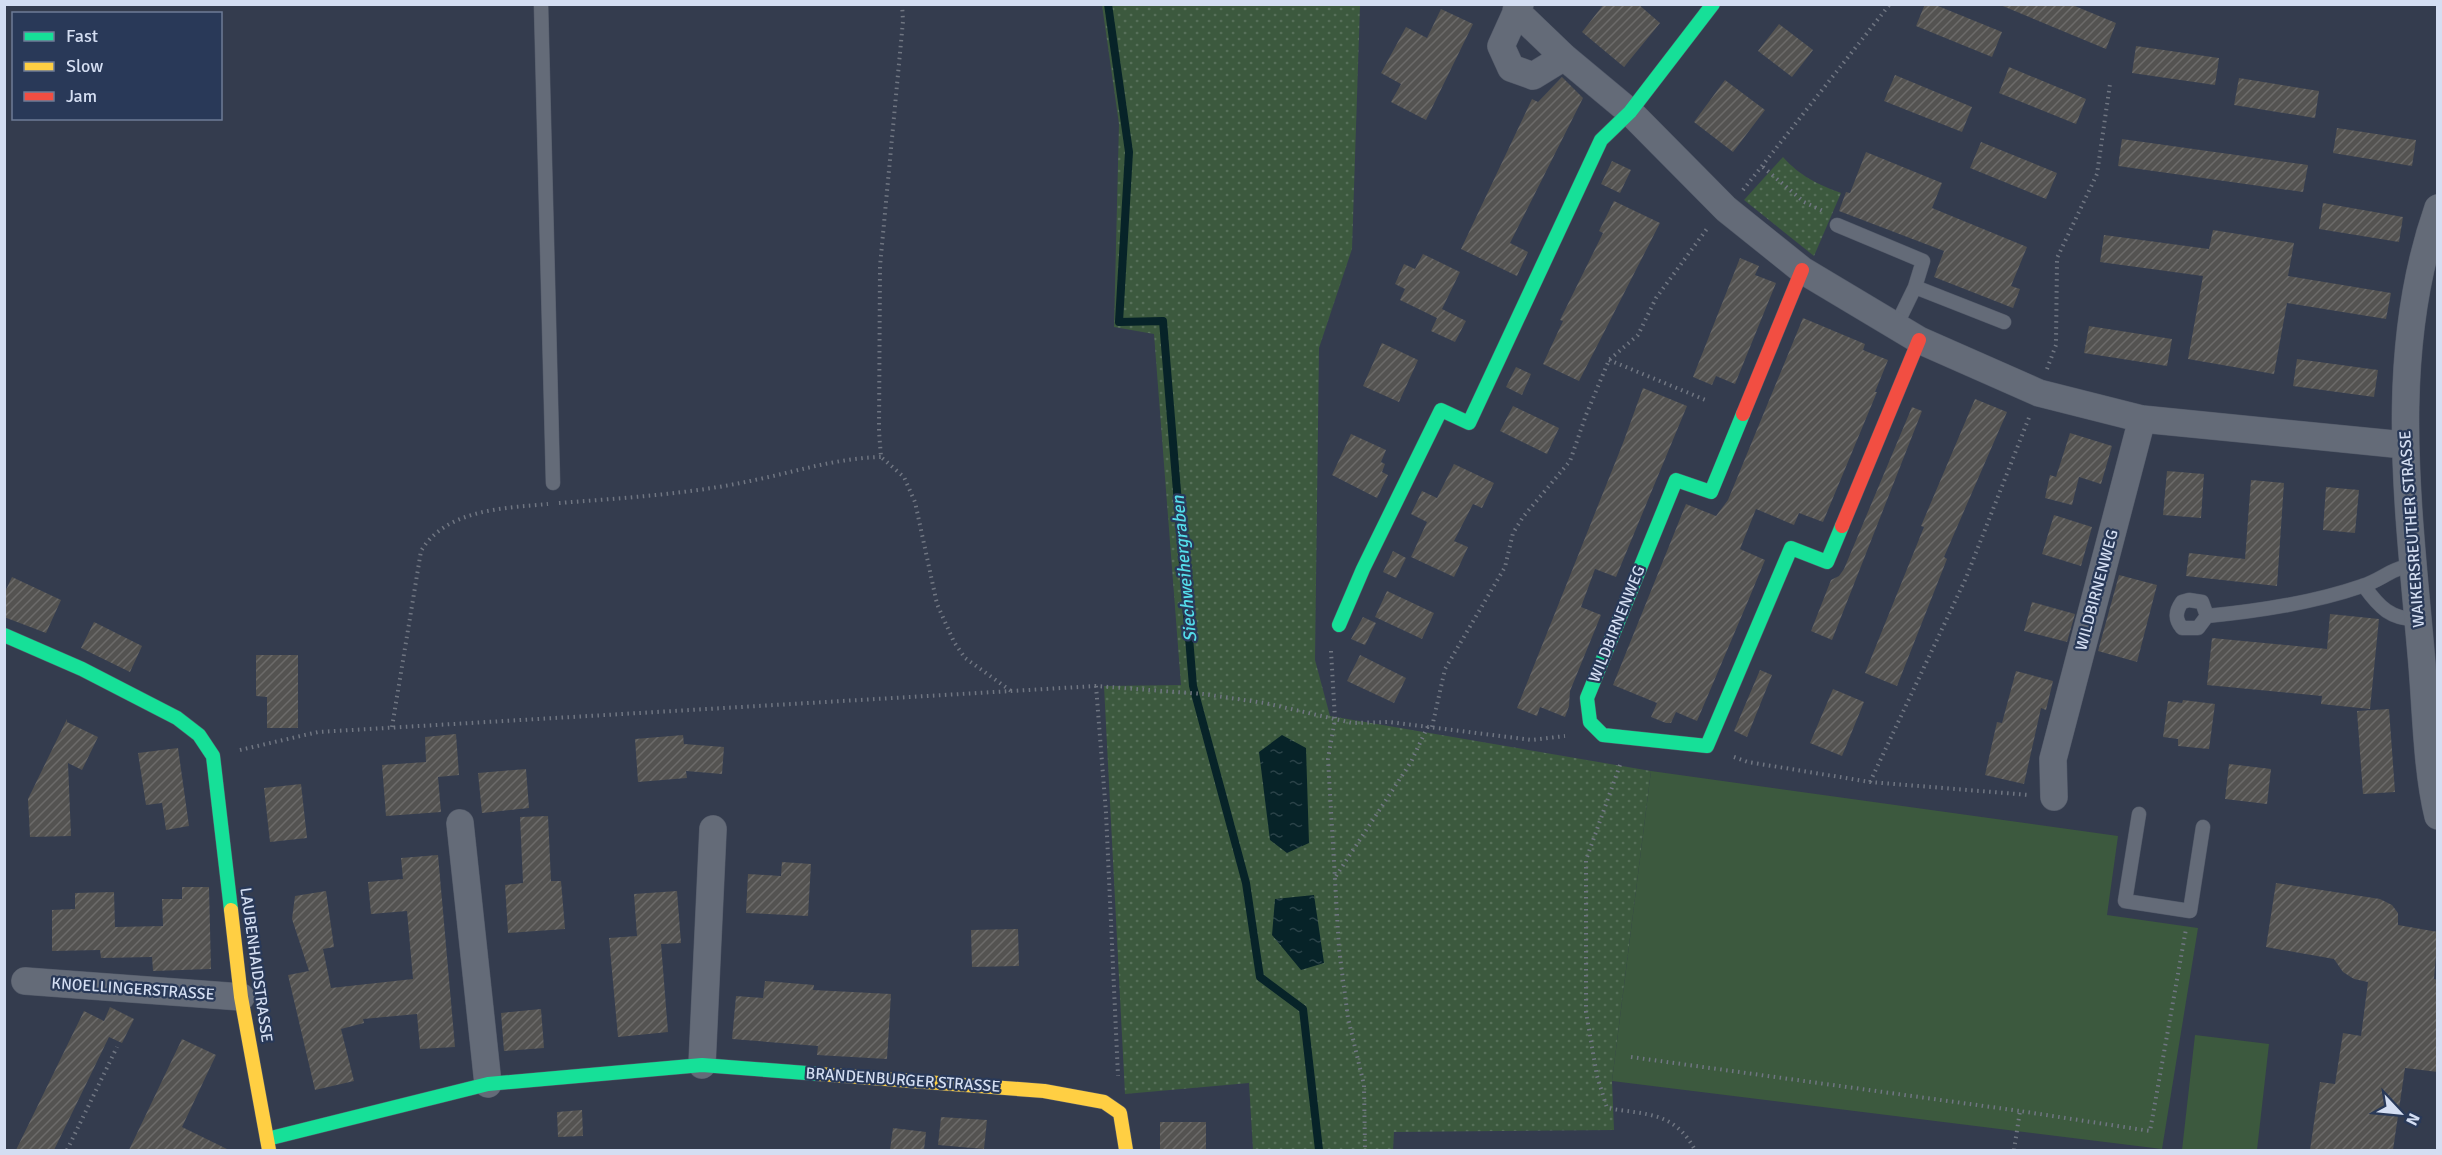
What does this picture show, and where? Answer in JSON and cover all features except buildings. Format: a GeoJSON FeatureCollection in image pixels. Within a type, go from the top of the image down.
{"type":"FeatureCollection","features":[{"type":"Feature","properties":{"kind":"street"},"geometry":{"type":"LineString","coordinates":[[1339,625],[1363,569],[1441,410],[1469,423],[1601,140],[1630,112],[1713,4]]}},
{"type":"Feature","properties":{"kind":"street"},"geometry":{"type":"LineString","coordinates":[[1564,57],[1533,75],[1511,68],[1501,46],[1518,8],[1564,57],[1630,112],[1726,209],[1802,270],[1895,328],[1919,340],[2039,393],[2142,419],[2404,445]]}},
{"type":"Feature","properties":{"kind":"street","name":"WAIKERSREUTHER STRASSE"},"geometry":{"type":"LineString","coordinates":[[2438,208],[2414,303],[2405,379],[2404,445],[2413,565],[2438,816]]}},
{"type":"Feature","properties":{"kind":"street","name":"WILDBIRNENWEG"},"geometry":{"type":"LineString","coordinates":[[1590,722],[1587,698],[1676,480],[1711,492],[1802,270]]}},
{"type":"Feature","properties":{"kind":"street"},"geometry":{"type":"LineString","coordinates":[[1590,722],[1603,735],[1707,746],[1791,548],[1827,562],[1919,340]]}},
{"type":"Feature","properties":{"kind":"street","name":"WILDBIRNENWEG"},"geometry":{"type":"LineString","coordinates":[[2054,797],[2053,759],[2142,419]]}},
{"type":"Feature","properties":{"kind":"street"},"geometry":{"type":"LineString","coordinates":[[4,635],[82,669],[177,718],[199,735],[213,756]]}},
{"type":"Feature","properties":{"kind":"street","name":"LAUBENHAIDSTRASSE"},"geometry":{"type":"LineString","coordinates":[[213,756],[242,998],[268,1145]]}},
{"type":"Feature","properties":{"kind":"street"},"geometry":{"type":"LineString","coordinates":[[460,823],[488,1084]]}},
{"type":"Feature","properties":{"kind":"street"},"geometry":{"type":"LineString","coordinates":[[702,1065],[712,829]]}},
{"type":"Feature","properties":{"kind":"street","name":"KNOELLINGERSTRASSE"},"geometry":{"type":"LineString","coordinates":[[26,981],[242,998]]}},
{"type":"Feature","properties":{"kind":"street","name":"BRANDENBURGER STRASSE"},"geometry":{"type":"LineString","coordinates":[[268,1145],[488,1084],[702,1065],[1044,1091],[1104,1102],[1120,1113]]}},
{"type":"Feature","properties":{"kind":"street"},"geometry":{"type":"LineString","coordinates":[[1120,1113],[1126,1150]]}},
{"type":"Feature","properties":{"kind":"lane"},"geometry":{"type":"LineString","coordinates":[[540,4],[553,483]]}},
{"type":"Feature","properties":{"kind":"lane"},"geometry":{"type":"LineString","coordinates":[[1837,225],[1923,261],[1915,287],[1895,328]]}},
{"type":"Feature","properties":{"kind":"lane"},"geometry":{"type":"LineString","coordinates":[[1915,287],[2004,322]]}},
{"type":"Feature","properties":{"kind":"lane"},"geometry":{"type":"LineString","coordinates":[[2207,616],[2262,610],[2364,586],[2395,568],[2413,565]]}},
{"type":"Feature","properties":{"kind":"lane"},"geometry":{"type":"LineString","coordinates":[[2364,586],[2375,601],[2397,618],[2418,619]]}},
{"type":"Feature","properties":{"kind":"lane"},"geometry":{"type":"LineString","coordinates":[[2139,814],[2125,901],[2190,911],[2203,826]]}},
{"type":"Feature","properties":{"kind":"path"},"geometry":{"type":"LineString","coordinates":[[881,457],[879,431],[880,266],[902,44],[902,4]]}},
{"type":"Feature","properties":{"kind":"path"},"geometry":{"type":"LineString","coordinates":[[1335,878],[1411,762],[1430,726],[1445,669],[1505,567],[1513,533],[1570,461],[1609,360],[1638,335],[1656,298],[1703,232],[1763,167],[1890,4]]}},
{"type":"Feature","properties":{"kind":"path"},"geometry":{"type":"LineString","coordinates":[[1870,782],[1966,578],[2056,345],[2057,258],[2097,174],[2110,84]]}},
{"type":"Feature","properties":{"kind":"path"},"geometry":{"type":"LineString","coordinates":[[1763,167],[1804,202],[1835,217],[1837,225]]}},
{"type":"Feature","properties":{"kind":"path"},"geometry":{"type":"LineString","coordinates":[[1609,360],[1708,401]]}},
{"type":"Feature","properties":{"kind":"path"},"geometry":{"type":"LineString","coordinates":[[392,727],[421,551],[428,539],[460,519],[516,507],[654,495],[754,481],[851,458],[881,457],[904,477],[915,502],[937,604],[954,642],[964,658],[1012,691]]}},
{"type":"Feature","properties":{"kind":"path"},"geometry":{"type":"LineString","coordinates":[[1339,625],[1331,647],[1330,662],[1335,719],[1328,759],[1339,949],[1348,1018],[1365,1085],[1365,1150]]}},
{"type":"Feature","properties":{"kind":"path"},"geometry":{"type":"LineString","coordinates":[[213,756],[318,732],[1096,686],[1203,694],[1265,703],[1352,723],[1389,722],[1532,740],[1562,738],[1590,722]]}},
{"type":"Feature","properties":{"kind":"path"},"geometry":{"type":"LineString","coordinates":[[1096,686],[1106,813],[1120,1113]]}},
{"type":"Feature","properties":{"kind":"path"},"geometry":{"type":"LineString","coordinates":[[1633,738],[1617,773],[1586,860],[1586,1012],[1597,1076],[1607,1108],[1666,1118],[1682,1128],[1695,1150]]}},
{"type":"Feature","properties":{"kind":"path"},"geometry":{"type":"LineString","coordinates":[[1707,746],[1748,762],[1870,782],[2054,797]]}},
{"type":"Feature","properties":{"kind":"path"},"geometry":{"type":"LineString","coordinates":[[1631,1057],[2150,1131],[2186,926]]}},
{"type":"Feature","properties":{"kind":"path"},"geometry":{"type":"LineString","coordinates":[[67,1150],[117,1047]]}},
{"type":"Feature","properties":{"kind":"path"},"geometry":{"type":"LineString","coordinates":[[2014,1150],[2020,1111]]}},
{"type":"Feature","properties":{"kind":"green space"},"geometry":{"type":"Polygon","coordinates":[[[1102,5],[1360,5],[1352,249],[1319,348],[1315,660],[1330,716],[1651,771],[1612,1081],[1614,1130],[1394,1132],[1393,1150],[1253,1150],[1249,1083],[1125,1094],[1104,686],[1181,685],[1154,334],[1114,327],[1119,124],[1102,5]]]}},
{"type":"Feature","properties":{"kind":"green space"},"geometry":{"type":"Polygon","coordinates":[[[1783,157],[1809,179],[1841,193],[1814,256],[1744,200],[1783,157]]]}},
{"type":"Feature","properties":{"kind":"green space"},"geometry":{"type":"Polygon","coordinates":[[[1651,771],[2118,836],[2107,915],[2198,928],[2162,1149],[1612,1081],[1651,771]]]}},
{"type":"Feature","properties":{"kind":"green space"},"geometry":{"type":"Polygon","coordinates":[[[2195,1035],[2269,1044],[2257,1150],[2182,1150],[2195,1035]]]}},
{"type":"Feature","properties":{"kind":"water"},"geometry":{"type":"Polygon","coordinates":[[[1282,735],[1306,748],[1309,843],[1287,853],[1270,840],[1259,752],[1282,735]]]}},
{"type":"Feature","properties":{"kind":"water"},"geometry":{"type":"Polygon","coordinates":[[[1314,895],[1324,963],[1301,970],[1272,935],[1275,899],[1314,895]]]}},
{"type":"Feature","properties":{"kind":"waterway","name":"Siechweihergraben"},"geometry":{"type":"LineString","coordinates":[[1108,4],[1129,152],[1119,322],[1163,321],[1193,686],[1246,883],[1260,977],[1303,1009],[1319,1150]]}},
{"type":"Feature","properties":{"kind":"traffic: fast"},"geometry":{"type":"LineString","coordinates":[[1339,625],[1363,569],[1441,410],[1469,423],[1601,140],[1630,112],[1713,4]]}},
{"type":"Feature","properties":{"kind":"traffic: fast"},"geometry":{"type":"LineString","coordinates":[[1743,414],[1711,492],[1676,480],[1587,698],[1590,722],[1603,735],[1707,746],[1791,548],[1827,562],[1842,526]]}},
{"type":"Feature","properties":{"kind":"traffic: fast"},"geometry":{"type":"LineString","coordinates":[[4,635],[82,669],[177,718],[199,735],[213,756],[231,910]]}},
{"type":"Feature","properties":{"kind":"traffic: fast"},"geometry":{"type":"LineString","coordinates":[[267,1139],[488,1084],[702,1065],[819,1074]]}},
{"type":"Feature","properties":{"kind":"traffic: slow"},"geometry":{"type":"LineString","coordinates":[[231,910],[241,997],[269,1150]]}},
{"type":"Feature","properties":{"kind":"traffic: slow"},"geometry":{"type":"LineString","coordinates":[[819,1074],[1044,1091],[1104,1102],[1120,1113],[1126,1150]]}},
{"type":"Feature","properties":{"kind":"traffic: jam"},"geometry":{"type":"LineString","coordinates":[[1743,414],[1802,270]]}},
{"type":"Feature","properties":{"kind":"traffic: jam"},"geometry":{"type":"LineString","coordinates":[[1842,526],[1919,340]]}}]}
